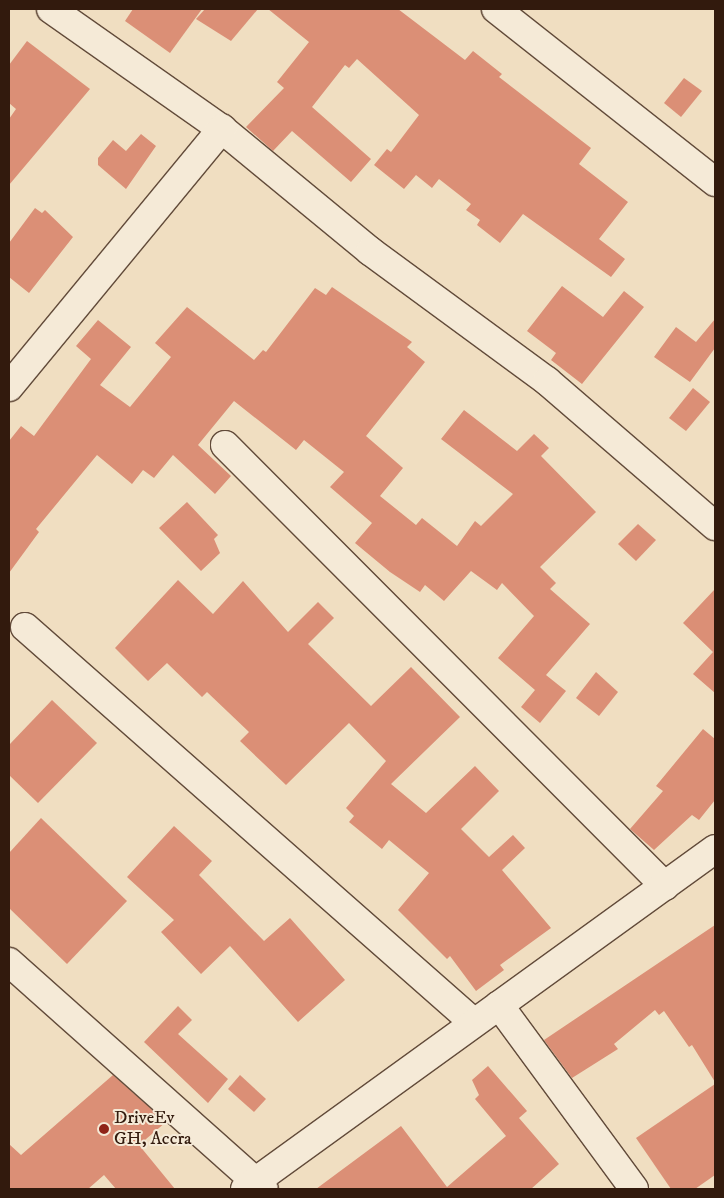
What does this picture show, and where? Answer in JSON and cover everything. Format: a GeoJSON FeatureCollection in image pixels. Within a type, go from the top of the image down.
{"type":"FeatureCollection","features":[{"type":"Feature","properties":{"kind":"street"},"geometry":{"type":"LineString","coordinates":[[51,9],[222,129],[370,251],[547,381],[715,526]]}},
{"type":"Feature","properties":{"kind":"street"},"geometry":{"type":"LineString","coordinates":[[496,9],[715,182]]}},
{"type":"Feature","properties":{"kind":"street"},"geometry":{"type":"LineString","coordinates":[[9,387],[222,129]]}},
{"type":"Feature","properties":{"kind":"street"},"geometry":{"type":"LineString","coordinates":[[225,445],[665,886]]}},
{"type":"Feature","properties":{"kind":"street"},"geometry":{"type":"LineString","coordinates":[[25,627],[473,1022]]}},
{"type":"Feature","properties":{"kind":"street"},"geometry":{"type":"LineString","coordinates":[[9,962],[255,1187],[473,1022],[715,849]]}},
{"type":"Feature","properties":{"kind":"street"},"geometry":{"type":"LineString","coordinates":[[499,1005],[634,1189]]}},
{"type":"Feature","properties":{"kind":"building"},"geometry":{"type":"Polygon","coordinates":[[[133,9],[202,9],[170,53],[125,21],[133,9]]]}},
{"type":"Feature","properties":{"kind":"building"},"geometry":{"type":"Polygon","coordinates":[[[205,9],[258,9],[231,41],[196,19],[205,9]]]}},
{"type":"Feature","properties":{"kind":"building"},"geometry":{"type":"Polygon","coordinates":[[[268,9],[398,9],[465,60],[473,51],[502,74],[499,77],[591,148],[579,164],[628,202],[599,239],[625,259],[611,277],[523,214],[500,243],[477,225],[480,220],[466,210],[471,204],[439,179],[432,188],[416,175],[404,189],[374,165],[387,149],[391,152],[419,115],[357,59],[349,68],[345,65],[312,107],[371,159],[351,182],[292,131],[273,151],[246,127],[284,88],[277,82],[309,42],[268,9]]]}},
{"type":"Feature","properties":{"kind":"building"},"geometry":{"type":"Polygon","coordinates":[[[27,41],[90,89],[9,185],[9,119],[16,109],[9,103],[9,65],[27,41]]]}},
{"type":"Feature","properties":{"kind":"building"},"geometry":{"type":"Polygon","coordinates":[[[684,78],[702,91],[681,117],[664,103],[684,78]]]}},
{"type":"Feature","properties":{"kind":"building"},"geometry":{"type":"Polygon","coordinates":[[[141,134],[156,146],[126,189],[98,165],[98,158],[113,140],[126,151],[141,134]]]}},
{"type":"Feature","properties":{"kind":"building"},"geometry":{"type":"Polygon","coordinates":[[[35,208],[42,213],[45,210],[73,237],[29,293],[9,277],[9,243],[35,208]]]}},
{"type":"Feature","properties":{"kind":"building"},"geometry":{"type":"Polygon","coordinates":[[[562,286],[603,317],[624,291],[644,307],[582,384],[551,360],[556,353],[527,331],[562,286]]]}},
{"type":"Feature","properties":{"kind":"building"},"geometry":{"type":"Polygon","coordinates":[[[332,287],[412,342],[407,347],[425,362],[366,436],[403,468],[380,496],[416,525],[422,518],[457,546],[475,521],[481,526],[513,494],[441,439],[464,410],[517,451],[534,434],[549,448],[541,456],[596,512],[540,567],[556,583],[550,589],[590,624],[546,675],[566,691],[540,723],[521,707],[535,690],[498,658],[534,616],[502,583],[497,590],[471,571],[444,601],[425,585],[420,592],[390,572],[355,543],[372,523],[330,487],[344,472],[304,440],[296,450],[234,401],[198,445],[231,476],[215,494],[173,455],[154,478],[143,470],[132,484],[97,455],[36,529],[39,532],[9,573],[9,441],[21,426],[34,436],[91,359],[76,346],[98,320],[131,347],[100,385],[130,407],[171,357],[155,343],[187,307],[254,360],[263,350],[266,352],[315,288],[326,295],[332,287]]]}},
{"type":"Feature","properties":{"kind":"building"},"geometry":{"type":"Polygon","coordinates":[[[715,319],[715,348],[690,382],[654,357],[676,327],[696,342],[715,319]]]}},
{"type":"Feature","properties":{"kind":"building"},"geometry":{"type":"Polygon","coordinates":[[[693,388],[710,402],[686,431],[669,418],[693,388]]]}},
{"type":"Feature","properties":{"kind":"building"},"geometry":{"type":"Polygon","coordinates":[[[187,502],[218,535],[214,539],[220,553],[201,571],[159,528],[187,502]]]}},
{"type":"Feature","properties":{"kind":"building"},"geometry":{"type":"Polygon","coordinates":[[[638,524],[656,540],[636,561],[618,544],[638,524]]]}},
{"type":"Feature","properties":{"kind":"building"},"geometry":{"type":"Polygon","coordinates":[[[178,580],[213,614],[243,581],[288,632],[318,602],[334,618],[308,644],[371,706],[411,667],[460,717],[391,784],[426,813],[475,766],[499,791],[461,829],[489,857],[513,835],[525,848],[502,870],[551,928],[500,965],[504,970],[476,991],[450,956],[447,959],[398,910],[429,873],[389,840],[382,849],[349,822],[354,816],[346,808],[386,761],[349,723],[286,785],[240,741],[249,732],[207,692],[202,697],[167,663],[148,681],[115,648],[178,580]]]}},
{"type":"Feature","properties":{"kind":"building"},"geometry":{"type":"Polygon","coordinates":[[[715,589],[715,693],[693,674],[713,652],[683,623],[715,589]]]}},
{"type":"Feature","properties":{"kind":"building"},"geometry":{"type":"Polygon","coordinates":[[[596,672],[618,692],[599,716],[576,698],[596,672]]]}},
{"type":"Feature","properties":{"kind":"building"},"geometry":{"type":"Polygon","coordinates":[[[52,700],[97,743],[38,803],[9,775],[9,745],[52,700]]]}},
{"type":"Feature","properties":{"kind":"building"},"geometry":{"type":"Polygon","coordinates":[[[703,729],[715,739],[715,800],[699,820],[692,815],[654,850],[630,829],[663,791],[656,786],[703,729]]]}},
{"type":"Feature","properties":{"kind":"building"},"geometry":{"type":"Polygon","coordinates":[[[41,818],[127,901],[67,964],[9,908],[9,853],[41,818]]]}},
{"type":"Feature","properties":{"kind":"building"},"geometry":{"type":"Polygon","coordinates":[[[174,826],[212,861],[199,875],[264,941],[290,918],[345,980],[298,1022],[230,946],[201,974],[161,932],[174,920],[127,877],[174,826]]]}},
{"type":"Feature","properties":{"kind":"building"},"geometry":{"type":"Polygon","coordinates":[[[715,925],[715,1082],[692,1045],[689,1047],[664,1011],[659,1015],[655,1010],[614,1044],[618,1049],[572,1078],[544,1040],[715,925]]]}},
{"type":"Feature","properties":{"kind":"building"},"geometry":{"type":"Polygon","coordinates":[[[178,1006],[192,1020],[178,1034],[228,1079],[208,1103],[144,1042],[178,1006]]]}},
{"type":"Feature","properties":{"kind":"building"},"geometry":{"type":"Polygon","coordinates":[[[488,1066],[527,1111],[519,1118],[559,1164],[531,1189],[316,1189],[401,1126],[447,1187],[506,1136],[475,1099],[479,1095],[472,1080],[488,1066]]]}},
{"type":"Feature","properties":{"kind":"building","name":"DriveEv GH, Accra"},"geometry":{"type":"Polygon","coordinates":[[[113,1075],[166,1122],[139,1145],[175,1189],[116,1189],[104,1175],[88,1189],[9,1189],[9,1144],[21,1155],[113,1075]]]}},
{"type":"Feature","properties":{"kind":"building"},"geometry":{"type":"Polygon","coordinates":[[[240,1075],[266,1099],[254,1112],[228,1089],[240,1075]]]}},
{"type":"Feature","properties":{"kind":"building"},"geometry":{"type":"Polygon","coordinates":[[[715,1084],[715,1175],[695,1189],[671,1189],[636,1138],[715,1084]]]}},
{"type":"Feature","properties":{"kind":"place","name":"DriveEv GH, Accra"},"geometry":{"type":"Point","coordinates":[104,1129]}}]}
